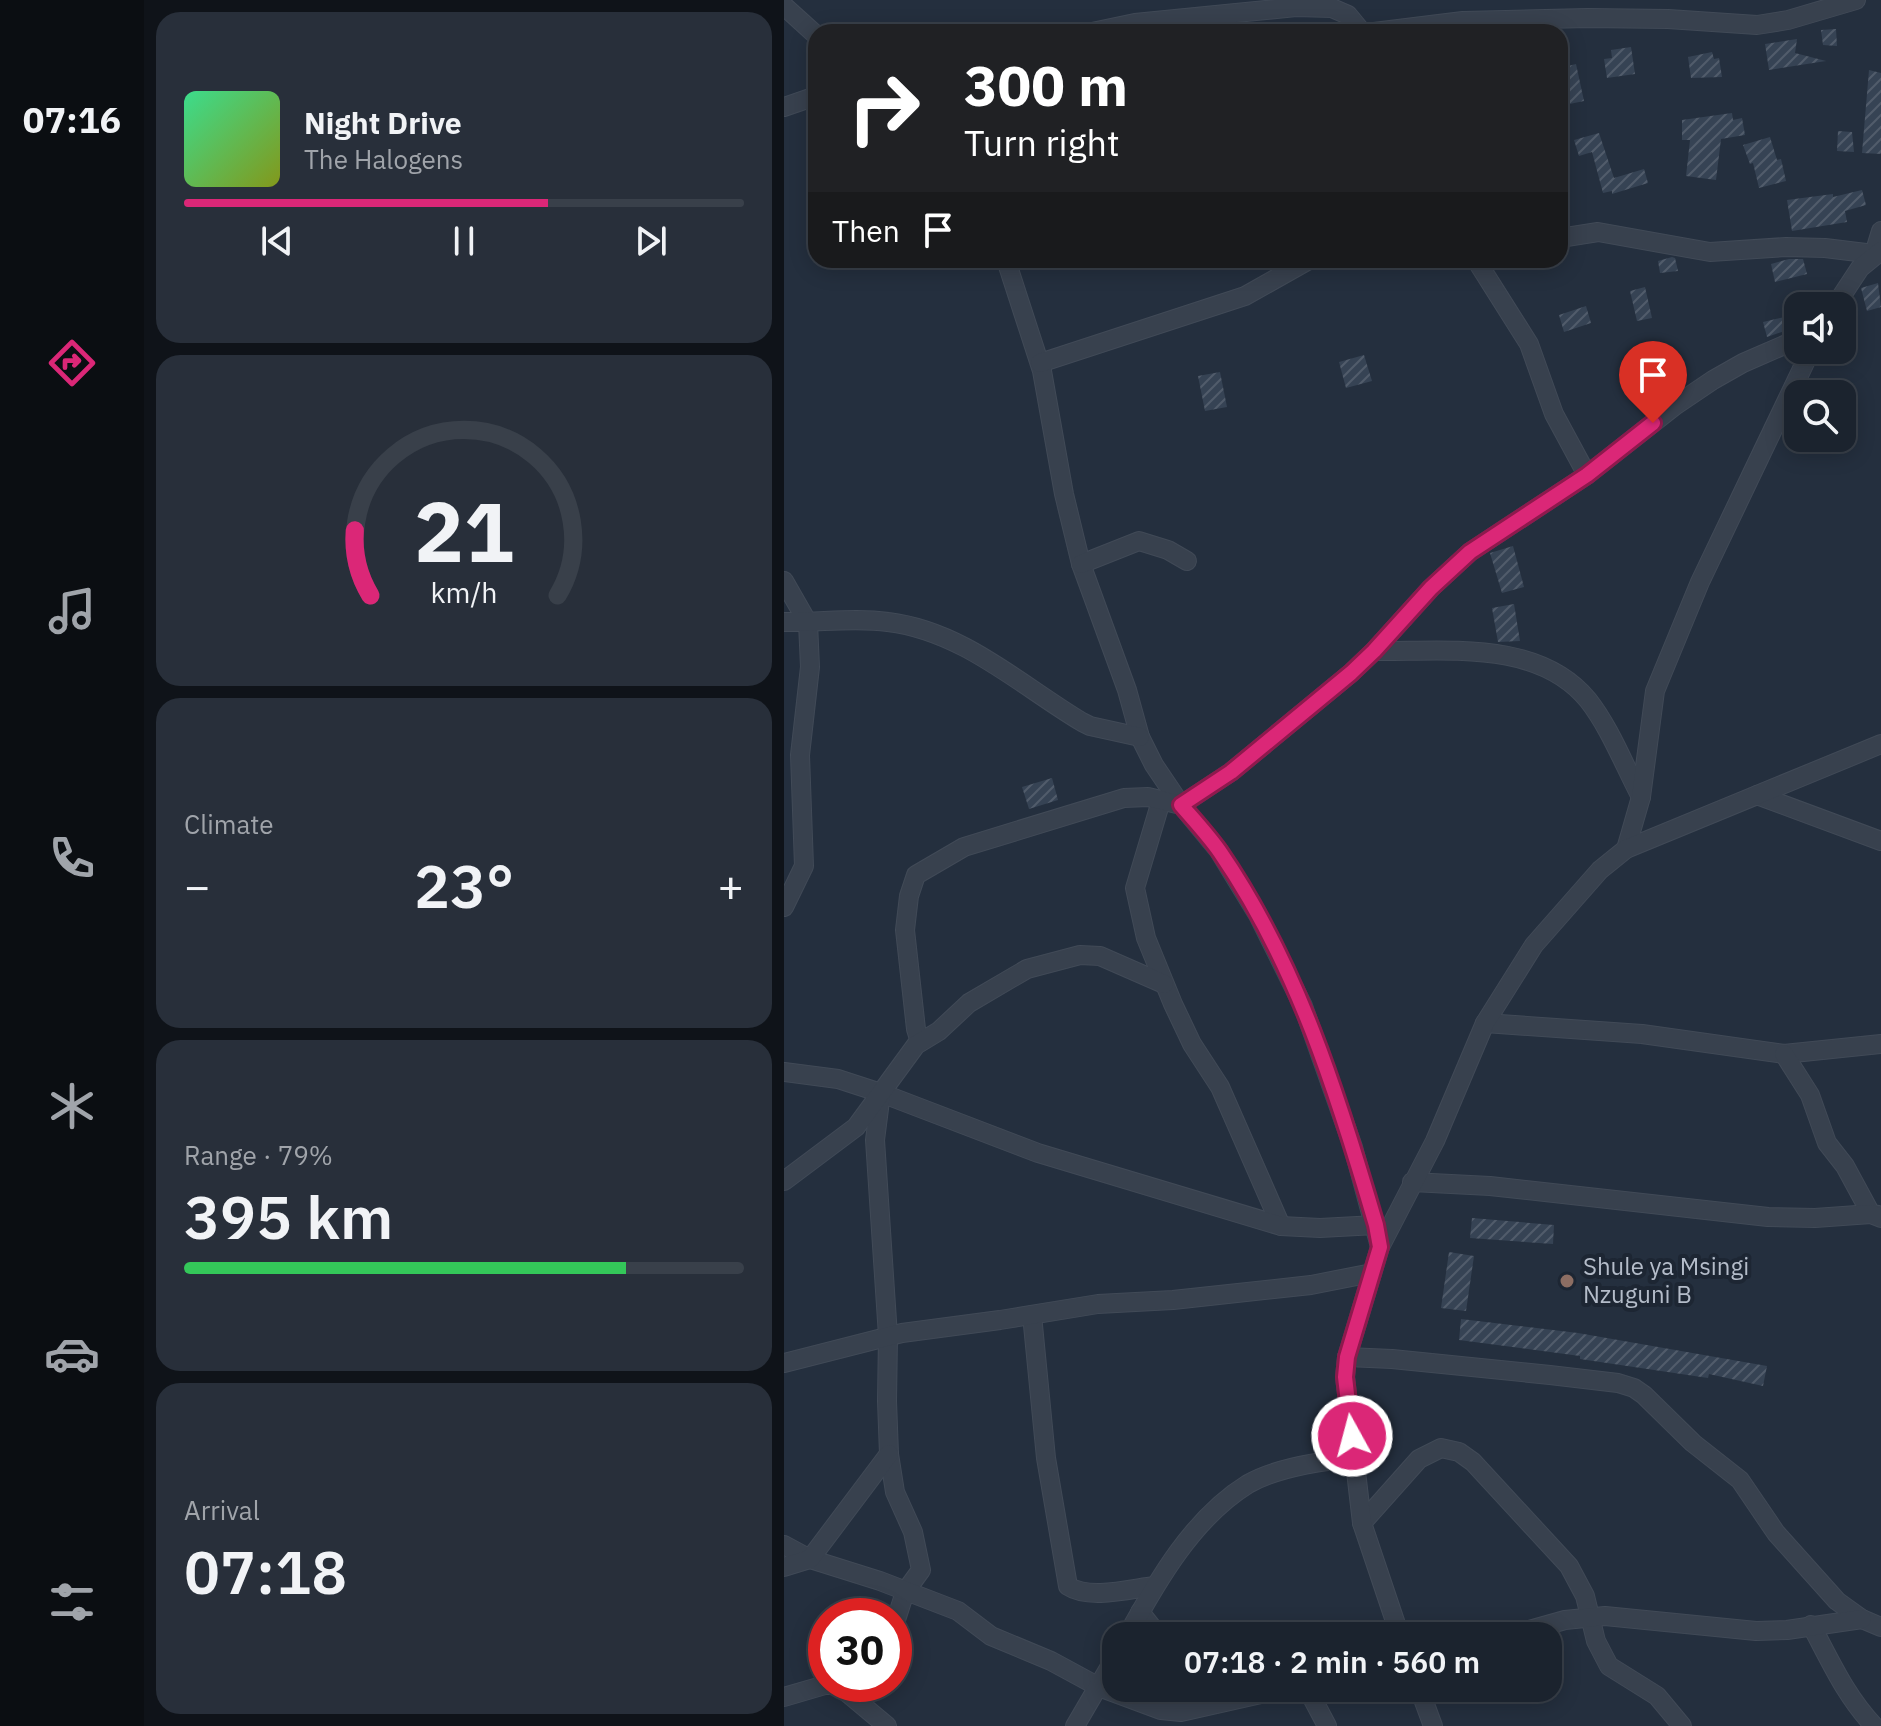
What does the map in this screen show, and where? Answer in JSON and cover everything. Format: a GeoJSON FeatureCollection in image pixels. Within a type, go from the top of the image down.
{"type":"FeatureCollection","features":[{"type":"Feature","properties":{"kind":"street"},"geometry":{"type":"LineString","coordinates":[[1439,24],[1573,18],[1668,19],[1757,25],[1788,20],[1856,0]]}},
{"type":"Feature","properties":{"kind":"street"},"geometry":{"type":"LineString","coordinates":[[784,6],[808,28]]}},
{"type":"Feature","properties":{"kind":"street"},"geometry":{"type":"LineString","coordinates":[[1158,24],[1296,7],[1332,8],[1348,15],[1355,24]]}},
{"type":"Feature","properties":{"kind":"street"},"geometry":{"type":"LineString","coordinates":[[784,107],[808,99]]}},
{"type":"Feature","properties":{"kind":"street"},"geometry":{"type":"LineString","coordinates":[[1844,292],[1860,268],[1878,252],[1881,231]]}},
{"type":"Feature","properties":{"kind":"street"},"geometry":{"type":"LineString","coordinates":[[1568,237],[1598,232],[1710,252],[1786,247],[1878,252]]}},
{"type":"Feature","properties":{"kind":"street"},"geometry":{"type":"LineString","coordinates":[[1009,268],[1040,363],[1064,494],[1081,564],[1127,690],[1140,737],[1154,765],[1227,864],[1258,915],[1303,1006],[1334,1089],[1380,1247]]}},
{"type":"Feature","properties":{"kind":"street"},"geometry":{"type":"LineString","coordinates":[[1040,363],[1245,296],[1295,268]]}},
{"type":"Feature","properties":{"kind":"street"},"geometry":{"type":"LineString","coordinates":[[1481,268],[1529,344],[1554,414],[1587,475]]}},
{"type":"Feature","properties":{"kind":"street"},"geometry":{"type":"LineString","coordinates":[[920,1042],[905,930],[909,896],[916,875],[964,847],[1124,798],[1148,797],[1181,805],[1231,772],[1374,651],[1431,588],[1470,552],[1587,475],[1713,380],[1784,345]]}},
{"type":"Feature","properties":{"kind":"street"},"geometry":{"type":"LineString","coordinates":[[1626,849],[1641,797],[1655,691],[1700,582],[1804,364]]}},
{"type":"Feature","properties":{"kind":"street"},"geometry":{"type":"LineString","coordinates":[[1081,564],[1139,541],[1168,550],[1187,561]]}},
{"type":"Feature","properties":{"kind":"street"},"geometry":{"type":"LineString","coordinates":[[784,581],[808,623],[810,667],[800,755],[804,866],[784,907]]}},
{"type":"Feature","properties":{"kind":"street"},"geometry":{"type":"LineString","coordinates":[[784,622],[883,621],[931,632],[996,663],[1082,722],[1140,737]]}},
{"type":"Feature","properties":{"kind":"street"},"geometry":{"type":"LineString","coordinates":[[1374,651],[1510,655],[1547,666],[1576,687],[1588,701],[1641,797]]}},
{"type":"Feature","properties":{"kind":"street"},"geometry":{"type":"LineString","coordinates":[[1395,1622],[1362,1523],[1345,1377],[1347,1357],[1380,1247],[1435,1141],[1485,1023],[1534,945],[1600,870],[1626,849],[1878,742]]}},
{"type":"Feature","properties":{"kind":"street"},"geometry":{"type":"LineString","coordinates":[[1757,795],[1881,841]]}},
{"type":"Feature","properties":{"kind":"street"},"geometry":{"type":"LineString","coordinates":[[1161,801],[1135,888],[1146,938],[1192,1044],[1220,1087],[1281,1226]]}},
{"type":"Feature","properties":{"kind":"street"},"geometry":{"type":"LineString","coordinates":[[784,1181],[856,1127],[920,1042],[939,1031],[969,1003],[1027,969],[1089,954],[1164,984]]}},
{"type":"Feature","properties":{"kind":"street"},"geometry":{"type":"LineString","coordinates":[[1485,1023],[1642,1034],[1784,1054],[1881,1044]]}},
{"type":"Feature","properties":{"kind":"street"},"geometry":{"type":"LineString","coordinates":[[1784,1054],[1810,1095],[1827,1143],[1878,1216]]}},
{"type":"Feature","properties":{"kind":"street"},"geometry":{"type":"LineString","coordinates":[[784,1072],[838,1079],[1038,1153],[1281,1226],[1320,1228],[1376,1225]]}},
{"type":"Feature","properties":{"kind":"street"},"geometry":{"type":"LineString","coordinates":[[881,1093],[875,1140],[888,1336],[889,1454],[895,1492],[913,1532],[921,1565],[920,1575],[903,1598]]}},
{"type":"Feature","properties":{"kind":"street"},"geometry":{"type":"LineString","coordinates":[[1412,1182],[1490,1186],[1768,1217],[1878,1216]]}},
{"type":"Feature","properties":{"kind":"street"},"geometry":{"type":"LineString","coordinates":[[784,1363],[888,1336],[1098,1304],[1173,1300],[1311,1285],[1372,1273]]}},
{"type":"Feature","properties":{"kind":"street"},"geometry":{"type":"LineString","coordinates":[[1032,1315],[1046,1458],[1068,1586],[1094,1592],[1154,1586]]}},
{"type":"Feature","properties":{"kind":"street"},"geometry":{"type":"LineString","coordinates":[[1347,1357],[1550,1375],[1618,1383],[1634,1388],[1693,1443],[1740,1480],[1782,1540],[1837,1601],[1862,1619],[1881,1627]]}},
{"type":"Feature","properties":{"kind":"street"},"geometry":{"type":"LineString","coordinates":[[1362,1523],[1419,1459],[1441,1448],[1459,1452],[1481,1470],[1569,1566],[1578,1579],[1596,1641],[1609,1666],[1657,1696],[1682,1726]]}},
{"type":"Feature","properties":{"kind":"street"},"geometry":{"type":"LineString","coordinates":[[784,1567],[810,1559],[889,1454]]}},
{"type":"Feature","properties":{"kind":"street"},"geometry":{"type":"LineString","coordinates":[[1135,1622],[1154,1586],[1217,1508],[1248,1485],[1307,1463],[1355,1458]]}},
{"type":"Feature","properties":{"kind":"street"},"geometry":{"type":"LineString","coordinates":[[784,1545],[810,1559],[880,1581],[966,1615],[991,1636],[1051,1661],[1102,1688]]}},
{"type":"Feature","properties":{"kind":"street"},"geometry":{"type":"LineString","coordinates":[[1140,1612],[1148,1622]]}},
{"type":"Feature","properties":{"kind":"street"},"geometry":{"type":"LineString","coordinates":[[1558,1622],[1617,1616],[1756,1631],[1787,1630],[1862,1619]]}},
{"type":"Feature","properties":{"kind":"street"},"geometry":{"type":"LineString","coordinates":[[1811,1625],[1835,1675],[1874,1726]]}},
{"type":"Feature","properties":{"kind":"street"},"geometry":{"type":"LineString","coordinates":[[1075,1726],[1102,1682]]}},
{"type":"Feature","properties":{"kind":"street"},"geometry":{"type":"LineString","coordinates":[[784,1697],[808,1690]]}},
{"type":"Feature","properties":{"kind":"street"},"geometry":{"type":"LineString","coordinates":[[859,1702],[887,1726]]}},
{"type":"Feature","properties":{"kind":"street"},"geometry":{"type":"LineString","coordinates":[[1143,1702],[1172,1712],[1201,1702]]}},
{"type":"Feature","properties":{"kind":"street"},"geometry":{"type":"LineString","coordinates":[[1314,1702],[1327,1726]]}},
{"type":"Feature","properties":{"kind":"street"},"geometry":{"type":"LineString","coordinates":[[1424,1702],[1433,1726]]}},
{"type":"Feature","properties":{"kind":"building"},"geometry":{"type":"Polygon","coordinates":[[[1836,29],[1837,46],[1823,45],[1821,30],[1836,29]]]}},
{"type":"Feature","properties":{"kind":"building"},"geometry":{"type":"Polygon","coordinates":[[[1797,39],[1795,53],[1826,61],[1769,70],[1765,44],[1797,39]]]}},
{"type":"Feature","properties":{"kind":"building"},"geometry":{"type":"Polygon","coordinates":[[[1631,47],[1635,74],[1607,78],[1604,59],[1612,58],[1611,50],[1631,47]]]}},
{"type":"Feature","properties":{"kind":"building"},"geometry":{"type":"Polygon","coordinates":[[[1712,52],[1714,59],[1719,58],[1722,77],[1691,78],[1688,57],[1712,52]]]}},
{"type":"Feature","properties":{"kind":"building"},"geometry":{"type":"Polygon","coordinates":[[[1576,64],[1584,101],[1568,104],[1568,66],[1576,64]]]}},
{"type":"Feature","properties":{"kind":"building"},"geometry":{"type":"Polygon","coordinates":[[[1869,70],[1881,73],[1881,154],[1862,153],[1869,70]]]}},
{"type":"Feature","properties":{"kind":"building"},"geometry":{"type":"Polygon","coordinates":[[[1732,113],[1733,120],[1742,118],[1745,135],[1721,139],[1716,180],[1686,176],[1690,140],[1682,140],[1682,120],[1732,113]]]}},
{"type":"Feature","properties":{"kind":"building"},"geometry":{"type":"Polygon","coordinates":[[[1838,131],[1852,132],[1854,152],[1837,151],[1838,131]]]}},
{"type":"Feature","properties":{"kind":"building"},"geometry":{"type":"Polygon","coordinates":[[[1599,133],[1614,178],[1644,169],[1648,183],[1612,194],[1612,191],[1603,193],[1592,152],[1579,156],[1574,140],[1599,133]]]}},
{"type":"Feature","properties":{"kind":"building"},"geometry":{"type":"Polygon","coordinates":[[[1770,137],[1777,160],[1781,159],[1786,181],[1759,188],[1753,163],[1750,164],[1743,145],[1770,137]]]}},
{"type":"Feature","properties":{"kind":"building"},"geometry":{"type":"Polygon","coordinates":[[[1862,190],[1866,205],[1845,211],[1847,222],[1792,231],[1787,200],[1833,194],[1833,197],[1862,190]]]}},
{"type":"Feature","properties":{"kind":"building"},"geometry":{"type":"Polygon","coordinates":[[[1672,257],[1678,271],[1660,273],[1658,261],[1672,257]]]}},
{"type":"Feature","properties":{"kind":"building"},"geometry":{"type":"Polygon","coordinates":[[[1803,259],[1807,274],[1775,282],[1771,264],[1803,259]]]}},
{"type":"Feature","properties":{"kind":"building"},"geometry":{"type":"Polygon","coordinates":[[[1878,283],[1881,307],[1867,311],[1861,288],[1878,283]]]}},
{"type":"Feature","properties":{"kind":"building"},"geometry":{"type":"Polygon","coordinates":[[[1645,287],[1652,318],[1637,321],[1630,291],[1645,287]]]}},
{"type":"Feature","properties":{"kind":"building"},"geometry":{"type":"Polygon","coordinates":[[[1586,306],[1591,323],[1564,332],[1559,315],[1586,306]]]}},
{"type":"Feature","properties":{"kind":"building"},"geometry":{"type":"Polygon","coordinates":[[[1784,317],[1784,331],[1767,337],[1763,322],[1784,317]]]}},
{"type":"Feature","properties":{"kind":"building"},"geometry":{"type":"Polygon","coordinates":[[[1364,355],[1372,381],[1346,388],[1339,362],[1364,355]]]}},
{"type":"Feature","properties":{"kind":"building"},"geometry":{"type":"Polygon","coordinates":[[[1220,372],[1227,407],[1205,411],[1198,376],[1220,372]]]}},
{"type":"Feature","properties":{"kind":"building"},"geometry":{"type":"Polygon","coordinates":[[[1513,546],[1524,587],[1502,593],[1490,553],[1513,546]]]}},
{"type":"Feature","properties":{"kind":"building"},"geometry":{"type":"Polygon","coordinates":[[[1514,604],[1520,641],[1498,642],[1492,608],[1514,604]]]}},
{"type":"Feature","properties":{"kind":"building"},"geometry":{"type":"Polygon","coordinates":[[[1052,778],[1058,800],[1029,809],[1022,787],[1052,778]]]}},
{"type":"Feature","properties":{"kind":"building"},"geometry":{"type":"Polygon","coordinates":[[[1472,1218],[1554,1225],[1553,1244],[1470,1238],[1472,1218]]]}},
{"type":"Feature","properties":{"kind":"building"},"geometry":{"type":"Polygon","coordinates":[[[1449,1252],[1474,1256],[1466,1311],[1441,1308],[1449,1252]]]}},
{"type":"Feature","properties":{"kind":"building"},"geometry":{"type":"Polygon","coordinates":[[[1461,1319],[1578,1333],[1767,1366],[1763,1386],[1709,1374],[1708,1378],[1580,1359],[1580,1356],[1459,1340],[1461,1319]]]}},
{"type":"Feature","properties":{"kind":"place","name":"Shule ya Msingi Nzuguni B"},"geometry":{"type":"Point","coordinates":[1567,1281]}},
{"type":"Feature","properties":{"kind":"route"},"geometry":{"type":"LineString","coordinates":[[1352,1436],[1345,1377],[1347,1357],[1380,1247],[1376,1225],[1334,1089],[1303,1006],[1258,915],[1219,851],[1181,805],[1231,772],[1351,673],[1431,588],[1470,552],[1587,475],[1653,423]]}}]}
